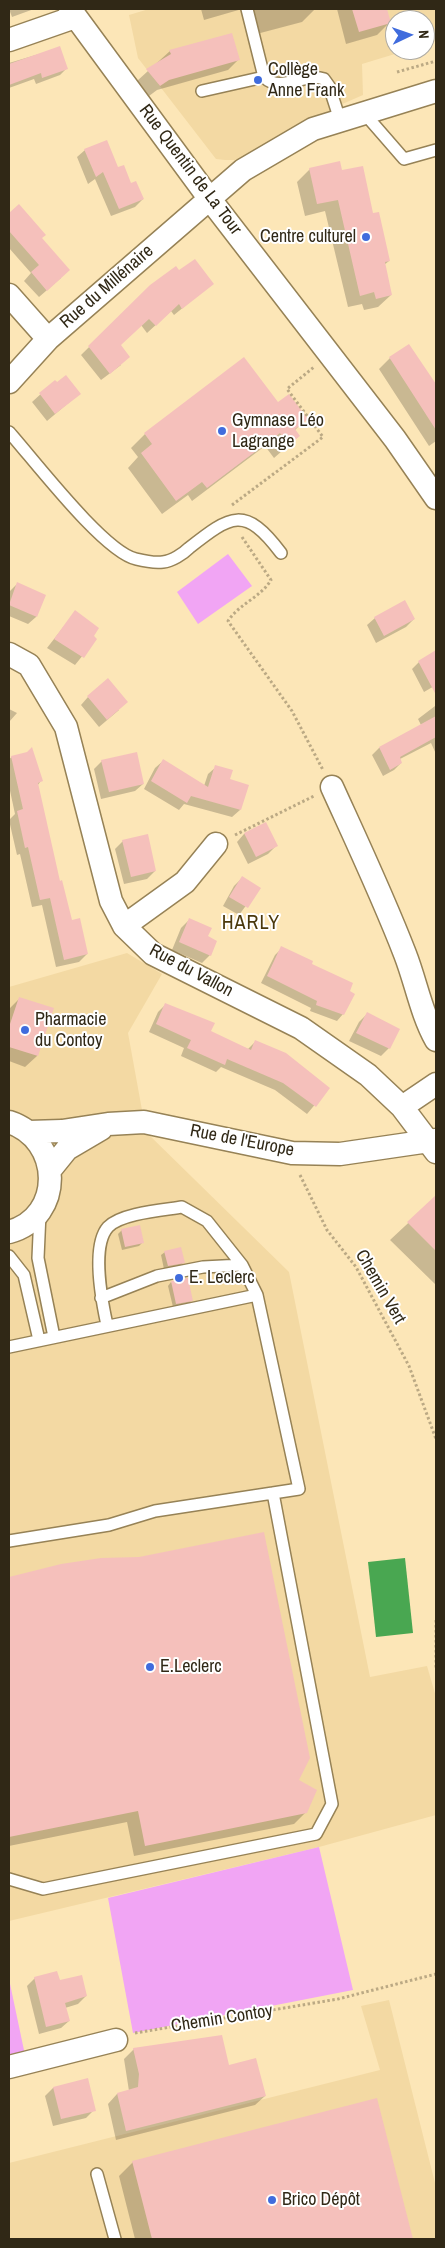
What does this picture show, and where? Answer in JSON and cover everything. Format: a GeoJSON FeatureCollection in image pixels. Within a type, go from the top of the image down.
{"type":"FeatureCollection","features":[{"type":"Feature","properties":{"kind":"street"},"geometry":{"type":"LineString","coordinates":[[9,40],[72,13]]}},
{"type":"Feature","properties":{"kind":"street","name":"Rue Quentin de La Tour"},"geometry":{"type":"LineString","coordinates":[[72,13],[210,198],[396,439],[436,498]]}},
{"type":"Feature","properties":{"kind":"street","name":"Rue du Millénaire"},"geometry":{"type":"LineString","coordinates":[[9,382],[48,339],[210,198],[251,166],[313,129],[436,91]]}},
{"type":"Feature","properties":{"kind":"street"},"geometry":{"type":"LineString","coordinates":[[9,295],[48,339]]}},
{"type":"Feature","properties":{"kind":"street","name":"Rue du Vallon"},"geometry":{"type":"LineString","coordinates":[[9,654],[29,665],[66,727],[111,901],[124,926],[153,954],[300,1028],[368,1075],[402,1107],[434,1144]]}},
{"type":"Feature","properties":{"kind":"street"},"geometry":{"type":"LineString","coordinates":[[332,787],[384,901],[406,956],[429,1028],[436,1040]]}},
{"type":"Feature","properties":{"kind":"street"},"geometry":{"type":"LineString","coordinates":[[124,926],[185,882],[216,844]]}},
{"type":"Feature","properties":{"kind":"street"},"geometry":{"type":"LineString","coordinates":[[402,1107],[436,1084]]}},
{"type":"Feature","properties":{"kind":"street"},"geometry":{"type":"LineString","coordinates":[[9,1122],[29,1132],[39,1143],[47,1156],[50,1170],[50,1184],[40,1210],[29,1222],[9,1232]]}},
{"type":"Feature","properties":{"kind":"street","name":"Rue de l'Europe"},"geometry":{"type":"LineString","coordinates":[[29,1132],[62,1131],[108,1124],[144,1122],[292,1153],[340,1154],[434,1144]]}},
{"type":"Feature","properties":{"kind":"street","name":"Rue de l'Europe"},"geometry":{"type":"LineString","coordinates":[[50,1170],[67,1149],[108,1124]]}},
{"type":"Feature","properties":{"kind":"street"},"geometry":{"type":"LineString","coordinates":[[9,2067],[116,2040]]}},
{"type":"Feature","properties":{"kind":"lane"},"geometry":{"type":"LineString","coordinates":[[247,9],[264,77],[269,82],[283,84],[307,76],[324,79],[329,86],[340,120]]}},
{"type":"Feature","properties":{"kind":"lane"},"geometry":{"type":"LineString","coordinates":[[202,91],[264,77]]}},
{"type":"Feature","properties":{"kind":"lane"},"geometry":{"type":"LineString","coordinates":[[364,112],[404,159],[436,150]]}},
{"type":"Feature","properties":{"kind":"lane"},"geometry":{"type":"LineString","coordinates":[[9,432],[106,542],[135,559],[164,562],[182,554],[217,526],[239,520],[255,525],[265,532],[281,553]]}},
{"type":"Feature","properties":{"kind":"lane"},"geometry":{"type":"LineString","coordinates":[[9,1541],[109,1525],[155,1510],[299,1489],[257,1295],[242,1265],[207,1221],[182,1207],[124,1218],[108,1227],[99,1251],[101,1298],[107,1325]]}},
{"type":"Feature","properties":{"kind":"lane"},"geometry":{"type":"LineString","coordinates":[[40,1210],[38,1258],[54,1336]]}},
{"type":"Feature","properties":{"kind":"lane"},"geometry":{"type":"LineString","coordinates":[[9,1256],[24,1275],[39,1340]]}},
{"type":"Feature","properties":{"kind":"lane"},"geometry":{"type":"LineString","coordinates":[[101,1298],[158,1276],[203,1267],[242,1265]]}},
{"type":"Feature","properties":{"kind":"lane"},"geometry":{"type":"LineString","coordinates":[[9,1347],[54,1336],[257,1295]]}},
{"type":"Feature","properties":{"kind":"lane"},"geometry":{"type":"LineString","coordinates":[[9,1879],[43,1888],[316,1834],[332,1804],[273,1493]]}},
{"type":"Feature","properties":{"kind":"lane"},"geometry":{"type":"LineString","coordinates":[[97,2174],[115,2239]]}},
{"type":"Feature","properties":{"kind":"path"},"geometry":{"type":"LineString","coordinates":[[397,72],[436,61]]}},
{"type":"Feature","properties":{"kind":"path"},"geometry":{"type":"LineString","coordinates":[[216,844],[332,787],[292,711],[228,621],[235,610],[266,588],[271,580],[256,556],[222,512],[324,437],[287,389],[331,354]]}},
{"type":"Feature","properties":{"kind":"path","name":"Chemin Vert"},"geometry":{"type":"LineString","coordinates":[[292,1153],[308,1193],[327,1230],[356,1267],[409,1366],[436,1438]]}},
{"type":"Feature","properties":{"kind":"path"},"geometry":{"type":"LineString","coordinates":[[436,1620],[436,1670]]}},
{"type":"Feature","properties":{"kind":"path","name":"Chemin Contoy"},"geometry":{"type":"LineString","coordinates":[[116,2040],[133,2033],[338,1999],[436,1974]]}},
{"type":"Feature","properties":{"kind":"shaded area","name":"Collège Anne Frank"},"geometry":{"type":"Polygon","coordinates":[[[149,9],[436,9],[436,41],[435,10],[385,10],[385,57],[362,64],[363,95],[340,105],[236,160],[225,160],[216,159],[138,58],[129,15],[149,9]]]}},
{"type":"Feature","properties":{"kind":"shaded area"},"geometry":{"type":"Polygon","coordinates":[[[228,554],[252,586],[198,624],[177,592],[228,554]]]}},
{"type":"Feature","properties":{"kind":"shaded area"},"geometry":{"type":"Polygon","coordinates":[[[127,953],[162,974],[128,1033],[146,1132],[289,1272],[370,1677],[427,1666],[436,1697],[436,1815],[319,1847],[9,1921],[9,987],[127,953]]]}},
{"type":"Feature","properties":{"kind":"shaded area"},"geometry":{"type":"Polygon","coordinates":[[[405,1558],[413,1633],[376,1637],[368,1562],[405,1558]]]}},
{"type":"Feature","properties":{"kind":"shaded area"},"geometry":{"type":"Polygon","coordinates":[[[319,1847],[353,1990],[133,2033],[108,1898],[319,1847]]]}},
{"type":"Feature","properties":{"kind":"shaded area"},"geometry":{"type":"Polygon","coordinates":[[[9,1979],[25,2055],[9,2059],[9,1979]]]}},
{"type":"Feature","properties":{"kind":"shaded area"},"geometry":{"type":"Polygon","coordinates":[[[389,2000],[436,2187],[436,2239],[9,2239],[9,2163],[380,2070],[361,2006],[389,2000]]]}},
{"type":"Feature","properties":{"kind":"building"},"geometry":{"type":"Polygon","coordinates":[[[352,9],[387,9],[385,10],[385,25],[359,32],[352,9]]]}},
{"type":"Feature","properties":{"kind":"building"},"geometry":{"type":"Polygon","coordinates":[[[232,33],[240,60],[169,80],[160,86],[146,69],[171,54],[169,50],[232,33]]]}},
{"type":"Feature","properties":{"kind":"building"},"geometry":{"type":"Polygon","coordinates":[[[60,46],[68,69],[42,78],[41,73],[9,85],[9,64],[60,46]]]}},
{"type":"Feature","properties":{"kind":"building"},"geometry":{"type":"Polygon","coordinates":[[[107,140],[118,167],[124,165],[131,183],[136,181],[144,199],[119,209],[103,172],[96,177],[84,149],[107,140]]]}},
{"type":"Feature","properties":{"kind":"building","name":"Centre culturel"},"geometry":{"type":"Polygon","coordinates":[[[340,161],[342,170],[363,166],[373,213],[379,212],[390,261],[385,262],[392,295],[376,299],[374,292],[360,296],[338,200],[317,204],[309,168],[340,161]]]}},
{"type":"Feature","properties":{"kind":"building"},"geometry":{"type":"Polygon","coordinates":[[[19,204],[46,235],[42,238],[70,270],[47,291],[31,272],[39,265],[9,231],[9,213],[19,204]]]}},
{"type":"Feature","properties":{"kind":"building"},"geometry":{"type":"Polygon","coordinates":[[[195,259],[214,284],[182,309],[179,304],[156,326],[149,319],[121,345],[130,357],[110,374],[88,346],[150,285],[176,266],[179,270],[195,259]]]}},
{"type":"Feature","properties":{"kind":"building"},"geometry":{"type":"Polygon","coordinates":[[[409,344],[436,384],[436,430],[389,357],[409,344]]]}},
{"type":"Feature","properties":{"kind":"building","name":"Gymnase Léo Lagrange"},"geometry":{"type":"Polygon","coordinates":[[[244,357],[278,402],[289,394],[308,419],[295,429],[300,436],[288,445],[280,433],[207,488],[202,482],[176,501],[141,453],[152,444],[144,433],[244,357]]]}},
{"type":"Feature","properties":{"kind":"building"},"geometry":{"type":"Polygon","coordinates":[[[66,375],[81,394],[55,414],[39,393],[55,380],[57,382],[66,375]]]}},
{"type":"Feature","properties":{"kind":"building"},"geometry":{"type":"Polygon","coordinates":[[[17,582],[46,595],[37,617],[9,605],[17,582]]]}},
{"type":"Feature","properties":{"kind":"building"},"geometry":{"type":"Polygon","coordinates":[[[405,600],[415,619],[384,636],[374,617],[405,600]]]}},
{"type":"Feature","properties":{"kind":"building"},"geometry":{"type":"Polygon","coordinates":[[[75,610],[99,628],[94,636],[97,639],[84,658],[54,639],[75,610]]]}},
{"type":"Feature","properties":{"kind":"building"},"geometry":{"type":"Polygon","coordinates":[[[436,650],[436,695],[418,661],[436,650]]]}},
{"type":"Feature","properties":{"kind":"building"},"geometry":{"type":"Polygon","coordinates":[[[108,678],[128,702],[107,720],[87,696],[108,678]]]}},
{"type":"Feature","properties":{"kind":"building"},"geometry":{"type":"Polygon","coordinates":[[[436,716],[436,737],[400,757],[402,763],[390,770],[379,747],[436,716]]]}},
{"type":"Feature","properties":{"kind":"building"},"geometry":{"type":"Polygon","coordinates":[[[32,747],[43,781],[38,783],[60,881],[62,880],[72,920],[80,918],[88,954],[64,960],[50,898],[40,900],[28,847],[25,848],[17,811],[23,809],[11,756],[27,752],[32,747]]]}},
{"type":"Feature","properties":{"kind":"building"},"geometry":{"type":"Polygon","coordinates":[[[137,752],[144,784],[109,792],[101,760],[137,752]]]}},
{"type":"Feature","properties":{"kind":"building"},"geometry":{"type":"Polygon","coordinates":[[[163,759],[208,787],[215,765],[233,770],[230,779],[249,785],[241,810],[191,796],[187,803],[151,781],[163,759]]]}},
{"type":"Feature","properties":{"kind":"building"},"geometry":{"type":"Polygon","coordinates":[[[266,822],[278,846],[256,857],[244,833],[266,822]]]}},
{"type":"Feature","properties":{"kind":"building"},"geometry":{"type":"Polygon","coordinates":[[[148,834],[156,871],[131,877],[122,840],[148,834]]]}},
{"type":"Feature","properties":{"kind":"building"},"geometry":{"type":"Polygon","coordinates":[[[242,876],[261,888],[248,908],[229,897],[242,876]]]}},
{"type":"Feature","properties":{"kind":"building"},"geometry":{"type":"Polygon","coordinates":[[[189,918],[212,928],[208,936],[217,941],[211,956],[179,942],[189,918]]]}},
{"type":"Feature","properties":{"kind":"building"},"geometry":{"type":"Polygon","coordinates":[[[281,946],[313,961],[312,964],[353,983],[350,991],[355,994],[344,1015],[316,1005],[317,1001],[267,976],[281,946]]]}},
{"type":"Feature","properties":{"kind":"building"},"geometry":{"type":"Polygon","coordinates":[[[19,997],[54,1008],[38,1056],[9,1047],[9,1027],[19,997]]]}},
{"type":"Feature","properties":{"kind":"building"},"geometry":{"type":"Polygon","coordinates":[[[165,1003],[215,1023],[211,1031],[251,1050],[255,1040],[286,1053],[330,1088],[316,1107],[283,1083],[227,1059],[225,1065],[187,1048],[191,1040],[156,1024],[165,1003]]]}},
{"type":"Feature","properties":{"kind":"building"},"geometry":{"type":"Polygon","coordinates":[[[367,1012],[400,1029],[390,1049],[356,1033],[367,1012]]]}},
{"type":"Feature","properties":{"kind":"building"},"geometry":{"type":"Polygon","coordinates":[[[436,1195],[436,1251],[407,1222],[436,1195]]]}},
{"type":"Feature","properties":{"kind":"building"},"geometry":{"type":"Polygon","coordinates":[[[140,1225],[144,1243],[125,1247],[121,1229],[140,1225]]]}},
{"type":"Feature","properties":{"kind":"building"},"geometry":{"type":"Polygon","coordinates":[[[181,1247],[185,1263],[168,1266],[164,1251],[181,1247]]]}},
{"type":"Feature","properties":{"kind":"building"},"geometry":{"type":"Polygon","coordinates":[[[188,1278],[193,1301],[176,1304],[171,1281],[188,1278]]]}},
{"type":"Feature","properties":{"kind":"building","name":"E.Leclerc"},"geometry":{"type":"Polygon","coordinates":[[[264,1532],[310,1758],[299,1780],[317,1790],[307,1813],[145,1846],[138,1811],[9,1837],[9,1577],[61,1564],[101,1558],[139,1557],[264,1532]]]}},
{"type":"Feature","properties":{"kind":"building"},"geometry":{"type":"Polygon","coordinates":[[[57,1971],[60,1980],[82,1975],[87,1996],[65,2003],[70,2021],[46,2027],[34,1977],[57,1971]]]}},
{"type":"Feature","properties":{"kind":"building"},"geometry":{"type":"Polygon","coordinates":[[[222,2035],[229,2065],[256,2058],[266,2096],[126,2131],[117,2093],[138,2087],[139,2074],[133,2048],[222,2035]]]}},
{"type":"Feature","properties":{"kind":"building"},"geometry":{"type":"Polygon","coordinates":[[[88,2078],[96,2111],[61,2119],[53,2087],[88,2078]]]}},
{"type":"Feature","properties":{"kind":"building","name":"Brico Dépôt"},"geometry":{"type":"Polygon","coordinates":[[[377,2098],[413,2239],[152,2239],[132,2161],[377,2098]]]}},
{"type":"Feature","properties":{"kind":"place","name":"Collège Anne Frank"},"geometry":{"type":"Point","coordinates":[258,80]}},
{"type":"Feature","properties":{"kind":"place","name":"Centre culturel"},"geometry":{"type":"Point","coordinates":[366,237]}},
{"type":"Feature","properties":{"kind":"place","name":"Gymnase Léo Lagrange"},"geometry":{"type":"Point","coordinates":[222,431]}},
{"type":"Feature","properties":{"kind":"place","name":"Pharmacie du Contoy"},"geometry":{"type":"Point","coordinates":[25,1030]}},
{"type":"Feature","properties":{"kind":"place","name":"E. Leclerc"},"geometry":{"type":"Point","coordinates":[179,1278]}},
{"type":"Feature","properties":{"kind":"place","name":"E.Leclerc"},"geometry":{"type":"Point","coordinates":[150,1667]}},
{"type":"Feature","properties":{"kind":"place","name":"Brico Dépôt"},"geometry":{"type":"Point","coordinates":[272,2200]}},
{"type":"Feature","properties":{"kind":"district","name":"HARLY"},"geometry":{"type":"Point","coordinates":[251,924]}}]}
